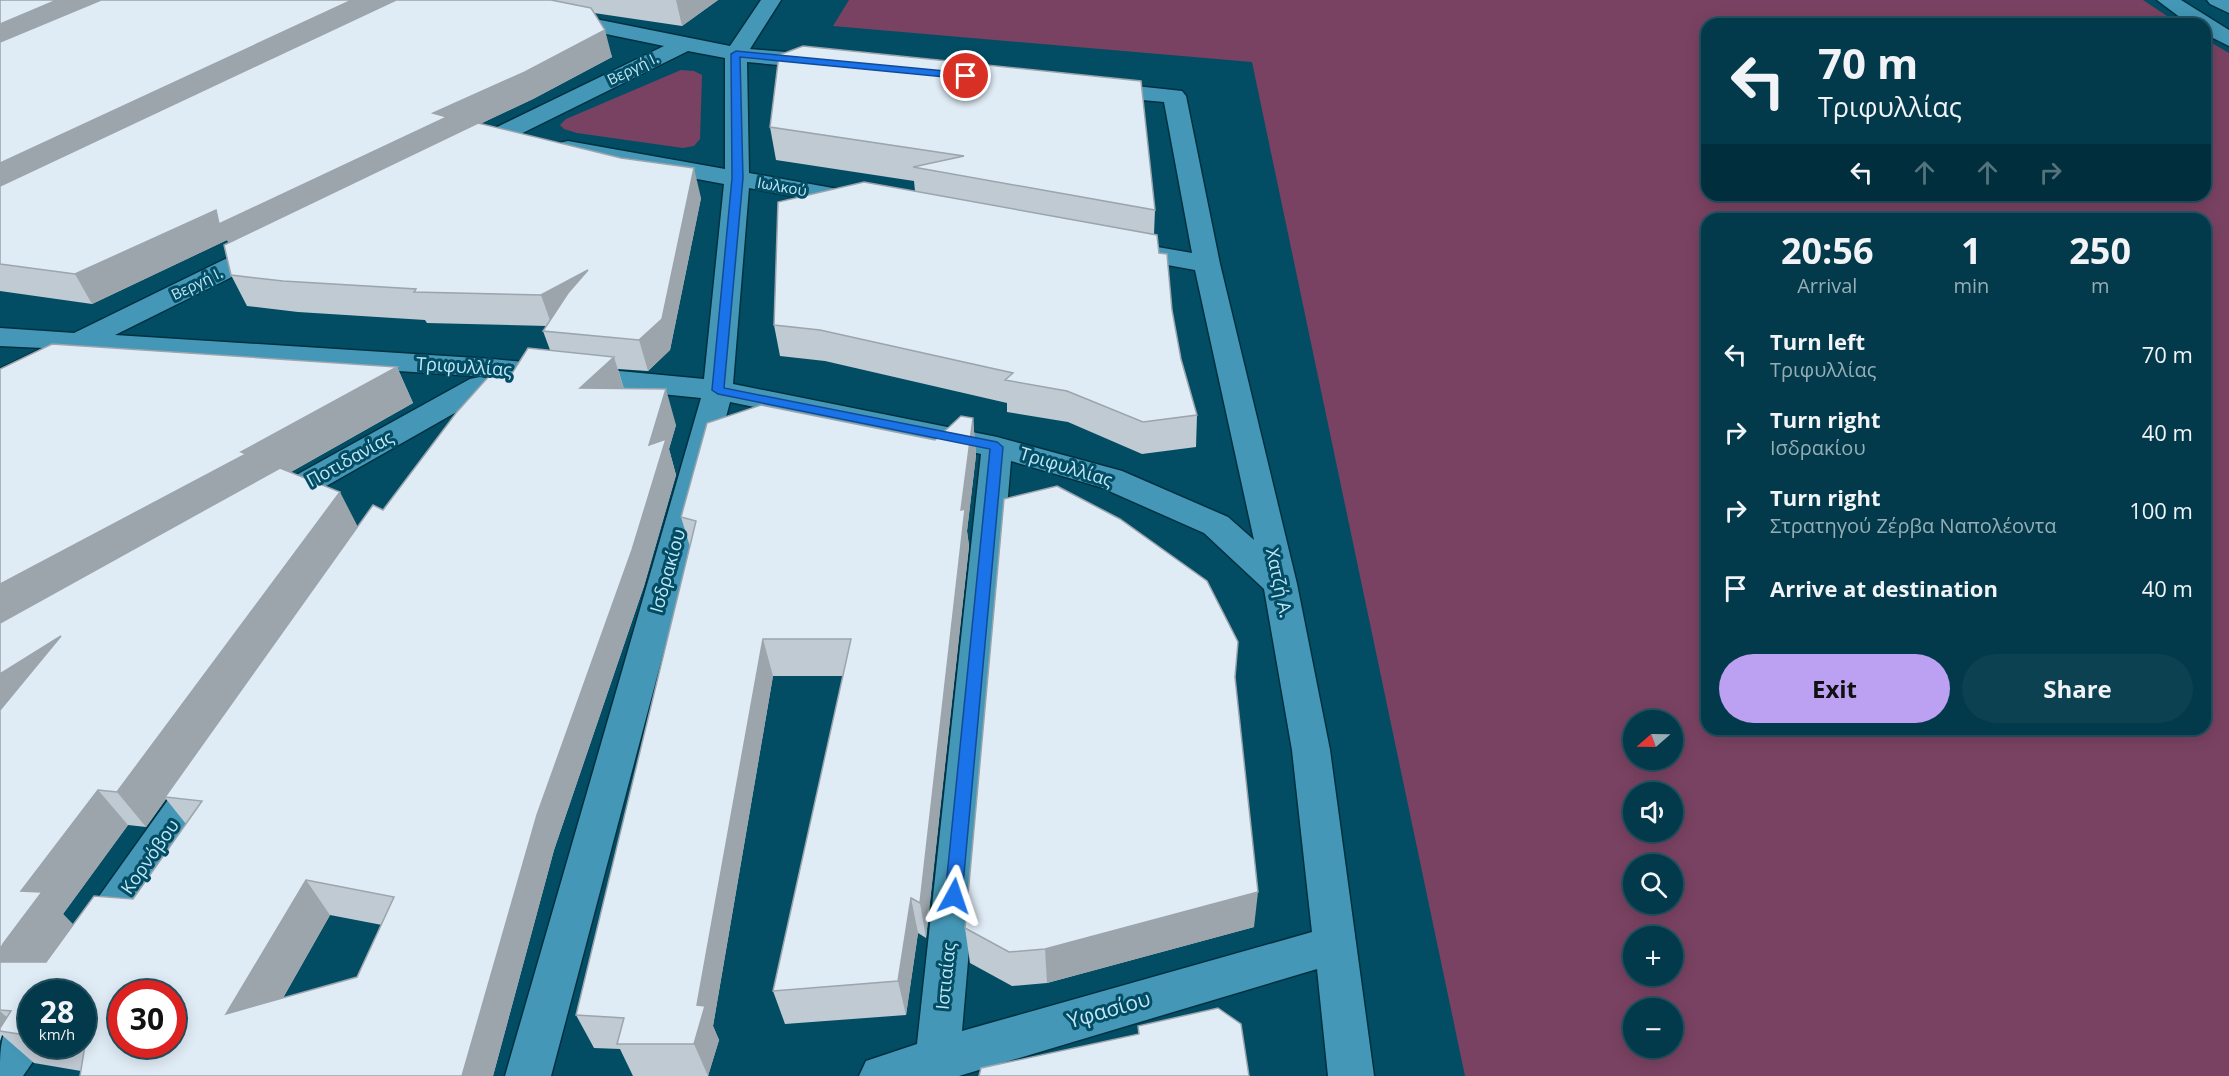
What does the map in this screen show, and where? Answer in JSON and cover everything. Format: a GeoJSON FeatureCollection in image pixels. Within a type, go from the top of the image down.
{"type":"FeatureCollection","features":[{"type":"Feature","properties":{"kind":"street"},"geometry":{"type":"LineString","coordinates":[[470,0],[736,54],[842,64]]}},
{"type":"Feature","properties":{"kind":"street"},"geometry":{"type":"LineString","coordinates":[[736,54],[771,0]]}},
{"type":"Feature","properties":{"kind":"street"},"geometry":{"type":"LineString","coordinates":[[2167,0],[2196,18]]}},
{"type":"Feature","properties":{"kind":"street"},"geometry":{"type":"LineString","coordinates":[[2217,0],[2229,8]]}},
{"type":"Feature","properties":{"kind":"street"},"geometry":{"type":"LineString","coordinates":[[2211,28],[2229,39]]}},
{"type":"Feature","properties":{"kind":"street","name":"Βεργή Ι."},"geometry":{"type":"LineString","coordinates":[[447,161],[685,44]]}},
{"type":"Feature","properties":{"kind":"street","name":"Ισδρακίου"},"geometry":{"type":"LineString","coordinates":[[528,1076],[718,390],[737,178],[736,54]]}},
{"type":"Feature","properties":{"kind":"street","name":"Χατζή Α."},"geometry":{"type":"LineString","coordinates":[[1079,87],[1174,96],[1207,264],[1280,584],[1311,750],[1351,1076]]}},
{"type":"Feature","properties":{"kind":"street","name":"Ιωλκού"},"geometry":{"type":"LineString","coordinates":[[500,135],[878,204]]}},
{"type":"Feature","properties":{"kind":"street","name":"Βεργή Ι."},"geometry":{"type":"LineString","coordinates":[[0,381],[288,239]]}},
{"type":"Feature","properties":{"kind":"street"},"geometry":{"type":"LineString","coordinates":[[1101,245],[1207,264]]}},
{"type":"Feature","properties":{"kind":"street","name":"Τριφυλλίας"},"geometry":{"type":"LineString","coordinates":[[0,337],[486,377],[718,390],[997,447],[1111,479],[1216,525],[1280,584]]}},
{"type":"Feature","properties":{"kind":"street"},"geometry":{"type":"LineString","coordinates":[[439,444],[486,377]]}},
{"type":"Feature","properties":{"kind":"street","name":"Ποτιδανίας"},"geometry":{"type":"LineString","coordinates":[[250,515],[486,377]]}},
{"type":"Feature","properties":{"kind":"street","name":"Ιστιαίας"},"geometry":{"type":"LineString","coordinates":[[937,1068],[997,447]]}},
{"type":"Feature","properties":{"kind":"street","name":"Κορνόβου"},"geometry":{"type":"LineString","coordinates":[[64,980],[219,758]]}},
{"type":"Feature","properties":{"kind":"street","name":"Υφασίου"},"geometry":{"type":"LineString","coordinates":[[882,1076],[937,1068],[1336,944]]}},
{"type":"Feature","properties":{"kind":"street"},"geometry":{"type":"LineString","coordinates":[[0,1071],[18,1046]]}},
{"type":"Feature","properties":{"kind":"shaded area"},"geometry":{"type":"Polygon","coordinates":[[[849,0],[2143,0],[2170,18],[1701,18],[1701,201],[2211,201],[2211,42],[2229,53],[2229,1076],[1465,1076],[1252,62],[833,26],[849,0]]]}},
{"type":"Feature","properties":{"kind":"shaded area"},"geometry":{"type":"Polygon","coordinates":[[[681,70],[694,71],[702,75],[700,139],[694,146],[683,148],[577,133],[564,129],[560,125],[566,119],[681,70]]]}},
{"type":"Feature","properties":{"kind":"building"},"geometry":{"type":"Polygon","coordinates":[[[0,0],[57,0],[0,24],[0,0]]]}},
{"type":"Feature","properties":{"kind":"building"},"geometry":{"type":"Polygon","coordinates":[[[101,0],[352,0],[0,163],[0,42],[101,0]]]}},
{"type":"Feature","properties":{"kind":"building"},"geometry":{"type":"Polygon","coordinates":[[[396,0],[551,0],[591,8],[605,30],[525,72],[433,113],[447,117],[219,224],[216,210],[75,274],[0,264],[0,186],[396,0]]]}},
{"type":"Feature","properties":{"kind":"building"},"geometry":{"type":"Polygon","coordinates":[[[803,46],[1141,81],[1155,210],[913,167],[964,156],[770,127],[779,55],[803,46]]]}},
{"type":"Feature","properties":{"kind":"building"},"geometry":{"type":"Polygon","coordinates":[[[478,123],[621,158],[694,168],[662,319],[639,340],[543,331],[568,293],[588,270],[541,295],[414,292],[416,289],[283,281],[231,275],[224,245],[478,123]]]}},
{"type":"Feature","properties":{"kind":"building"},"geometry":{"type":"Polygon","coordinates":[[[864,182],[1157,235],[1159,253],[1167,254],[1172,310],[1181,359],[1197,415],[1143,422],[1067,391],[1005,380],[1013,373],[820,330],[774,325],[778,202],[864,182]]]}},
{"type":"Feature","properties":{"kind":"building"},"geometry":{"type":"Polygon","coordinates":[[[52,344],[397,367],[241,452],[246,454],[0,584],[0,369],[52,344]]]}},
{"type":"Feature","properties":{"kind":"building"},"geometry":{"type":"Polygon","coordinates":[[[528,348],[614,357],[580,388],[666,389],[649,445],[666,439],[632,550],[537,815],[462,1076],[80,1076],[83,1058],[96,1058],[96,980],[18,980],[18,1034],[0,1031],[11,1011],[0,1010],[0,962],[46,962],[94,896],[133,899],[202,801],[165,797],[373,505],[383,510],[456,413],[490,375],[509,378],[528,348]],[[306,880],[226,1014],[357,977],[394,897],[306,880]]]}},
{"type":"Feature","properties":{"kind":"building"},"geometry":{"type":"Polygon","coordinates":[[[761,405],[935,440],[961,416],[973,418],[961,510],[965,509],[920,903],[911,898],[898,981],[773,991],[851,639],[763,639],[697,1005],[705,1006],[694,1044],[617,1044],[624,1018],[576,1015],[696,521],[681,517],[707,423],[761,405]]]}},
{"type":"Feature","properties":{"kind":"building"},"geometry":{"type":"Polygon","coordinates":[[[280,468],[340,492],[117,792],[98,790],[21,891],[42,892],[0,950],[0,710],[61,636],[0,674],[0,623],[280,468]]]}},
{"type":"Feature","properties":{"kind":"building"},"geometry":{"type":"Polygon","coordinates":[[[1057,486],[1120,519],[1207,581],[1238,642],[1235,677],[1258,892],[1045,949],[1009,952],[965,928],[1004,499],[1057,486]]]}},
{"type":"Feature","properties":{"kind":"building"},"geometry":{"type":"Polygon","coordinates":[[[1218,1008],[1241,1024],[1249,1076],[979,1076],[981,1068],[1139,1034],[1138,1026],[1218,1008]]]}},
{"type":"Feature","properties":{"kind":"route"},"geometry":{"type":"LineString","coordinates":[[954,896],[997,447],[718,390],[737,178],[736,54],[966,76]]}}]}
